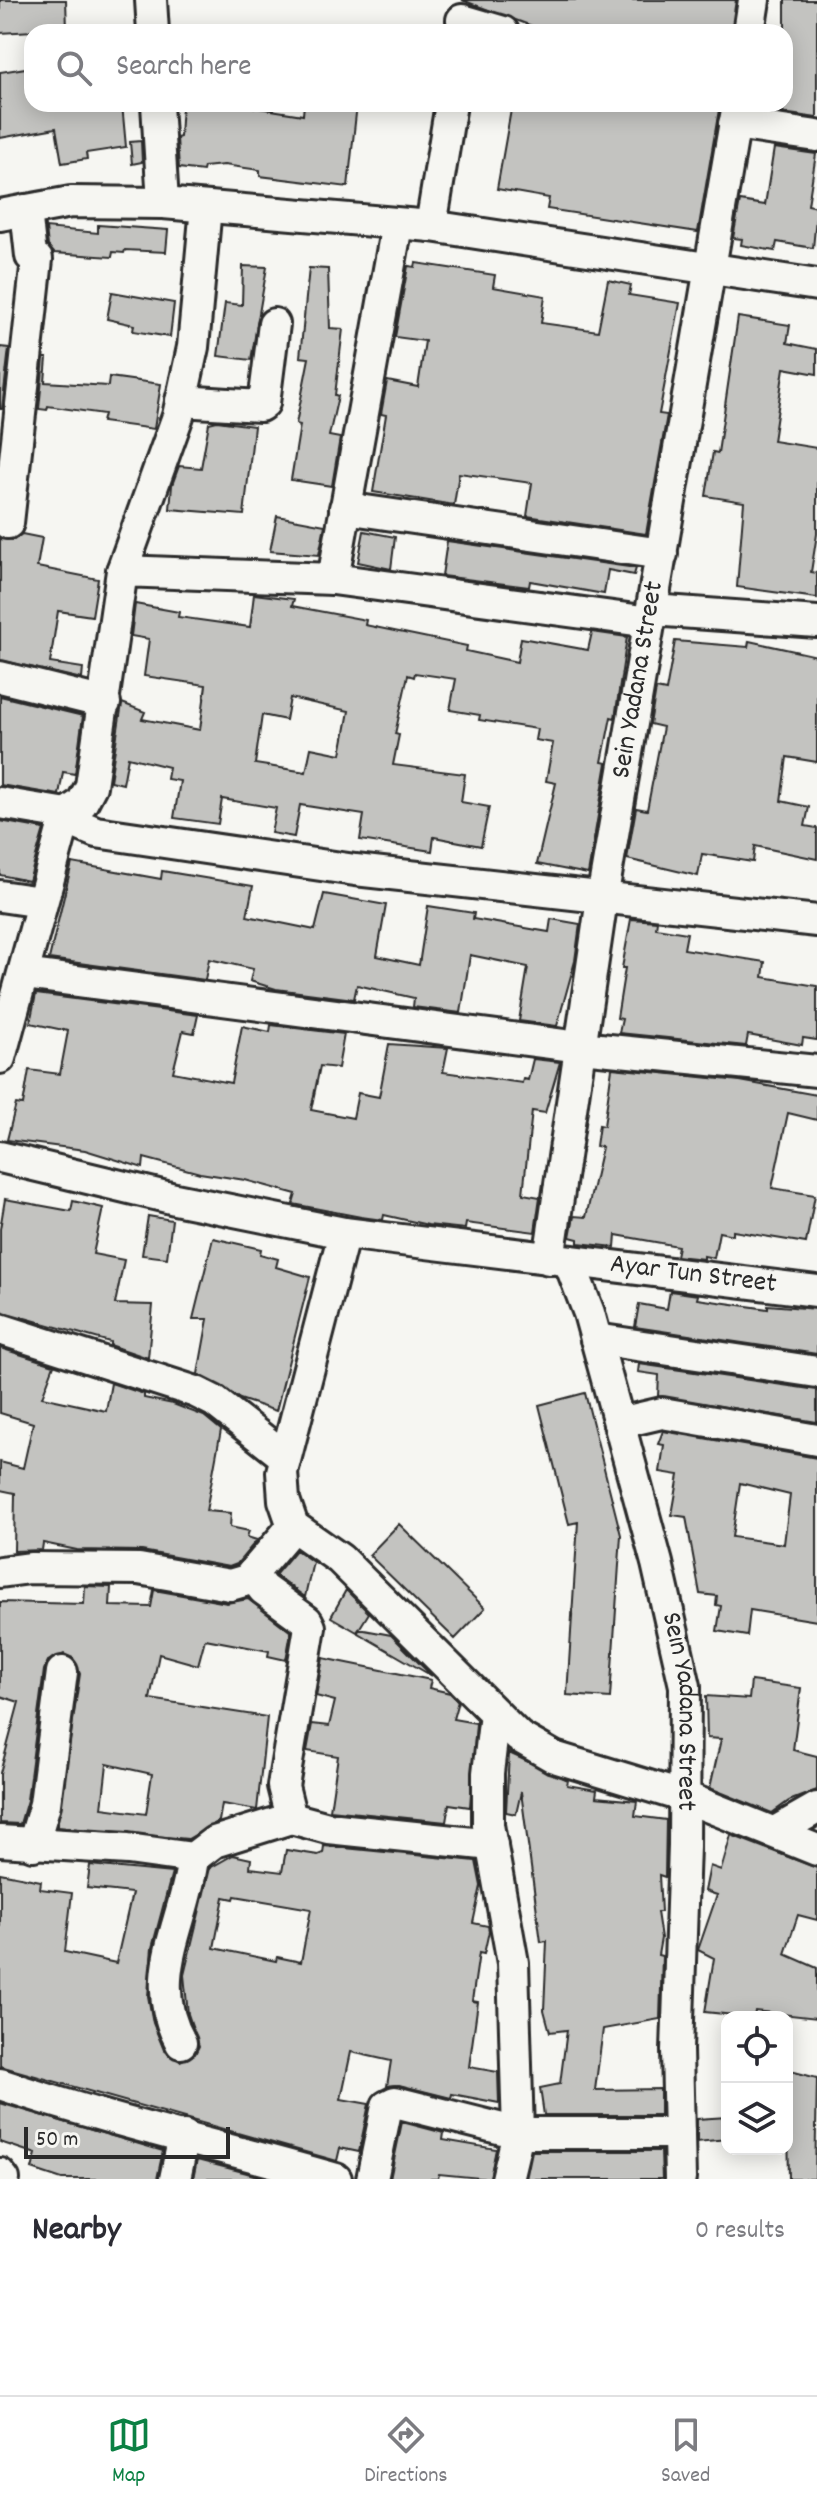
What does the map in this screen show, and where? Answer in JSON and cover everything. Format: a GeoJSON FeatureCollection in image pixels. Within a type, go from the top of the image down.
{"type":"FeatureCollection","features":[{"type":"Feature","properties":{"kind":"street"},"geometry":{"type":"LineString","coordinates":[[151,0],[152,24]]}},
{"type":"Feature","properties":{"kind":"street"},"geometry":{"type":"LineString","coordinates":[[750,24],[754,0]]}},
{"type":"Feature","properties":{"kind":"street"},"geometry":{"type":"LineString","coordinates":[[462,17],[481,24]]}},
{"type":"Feature","properties":{"kind":"street"},"geometry":{"type":"LineString","coordinates":[[157,112],[163,203]]}},
{"type":"Feature","properties":{"kind":"street"},"geometry":{"type":"LineString","coordinates":[[431,226],[450,112]]}},
{"type":"Feature","properties":{"kind":"street"},"geometry":{"type":"LineString","coordinates":[[736,114],[817,136]]}},
{"type":"Feature","properties":{"kind":"street","name":"Sein Yadana Street"},"geometry":{"type":"LineString","coordinates":[[680,2179],[677,2050],[685,1797],[685,1686],[596,1339],[559,1260],[580,1047],[602,899],[736,114]]}},
{"type":"Feature","properties":{"kind":"street"},"geometry":{"type":"LineString","coordinates":[[8,523],[37,259],[31,256],[13,212],[71,202],[163,203],[431,226],[817,285]]}},
{"type":"Feature","properties":{"kind":"street"},"geometry":{"type":"LineString","coordinates":[[0,1058],[14,989],[66,816],[82,803],[91,786],[122,571],[181,401],[193,347],[206,207]]}},
{"type":"Feature","properties":{"kind":"street"},"geometry":{"type":"LineString","coordinates":[[333,579],[397,225]]}},
{"type":"Feature","properties":{"kind":"street"},"geometry":{"type":"LineString","coordinates":[[181,401],[260,406],[264,403],[274,324]]}},
{"type":"Feature","properties":{"kind":"street"},"geometry":{"type":"LineString","coordinates":[[345,508],[662,554]]}},
{"type":"Feature","properties":{"kind":"street"},"geometry":{"type":"LineString","coordinates":[[122,571],[333,579],[651,616],[817,622]]}},
{"type":"Feature","properties":{"kind":"street"},"geometry":{"type":"LineString","coordinates":[[0,677],[105,703]]}},
{"type":"Feature","properties":{"kind":"street"},"geometry":{"type":"LineString","coordinates":[[0,803],[66,816],[96,832],[355,870],[817,921]]}},
{"type":"Feature","properties":{"kind":"street"},"geometry":{"type":"LineString","coordinates":[[0,896],[41,902]]}},
{"type":"Feature","properties":{"kind":"street"},"geometry":{"type":"LineString","coordinates":[[14,989],[817,1071]]}},
{"type":"Feature","properties":{"kind":"street","name":"Ayar Tun Street"},"geometry":{"type":"LineString","coordinates":[[0,1157],[175,1199],[344,1233],[817,1291]]}},
{"type":"Feature","properties":{"kind":"street"},"geometry":{"type":"LineString","coordinates":[[344,1233],[285,1457],[284,1500],[293,1526],[340,1559],[519,1737],[554,1757],[685,1797],[817,1850]]}},
{"type":"Feature","properties":{"kind":"street"},"geometry":{"type":"LineString","coordinates":[[0,1329],[196,1392],[214,1401],[285,1457]]}},
{"type":"Feature","properties":{"kind":"street"},"geometry":{"type":"LineString","coordinates":[[596,1339],[817,1372]]}},
{"type":"Feature","properties":{"kind":"street"},"geometry":{"type":"LineString","coordinates":[[619,1423],[662,1413],[817,1440]]}},
{"type":"Feature","properties":{"kind":"street"},"geometry":{"type":"LineString","coordinates":[[0,1572],[30,1568],[139,1569],[230,1585],[247,1580],[293,1526]]}},
{"type":"Feature","properties":{"kind":"street"},"geometry":{"type":"LineString","coordinates":[[252,1574],[263,1589],[307,1621],[310,1627],[283,1786],[291,1818]]}},
{"type":"Feature","properties":{"kind":"street"},"geometry":{"type":"LineString","coordinates":[[33,1845],[45,1804],[62,1672]]}},
{"type":"Feature","properties":{"kind":"street"},"geometry":{"type":"LineString","coordinates":[[495,1714],[488,1773],[492,1845],[513,1963],[518,2133],[507,2179]]}},
{"type":"Feature","properties":{"kind":"street"},"geometry":{"type":"LineString","coordinates":[[775,1832],[817,1808]]}},
{"type":"Feature","properties":{"kind":"street"},"geometry":{"type":"LineString","coordinates":[[0,1841],[128,1849],[193,1858],[214,1842],[291,1818],[328,1828],[492,1845]]}},
{"type":"Feature","properties":{"kind":"street"},"geometry":{"type":"LineString","coordinates":[[181,2043],[168,2020],[164,1976],[189,1893],[193,1858]]}},
{"type":"Feature","properties":{"kind":"street"},"geometry":{"type":"LineString","coordinates":[[0,2084],[87,2114],[184,2136],[336,2179]]}},
{"type":"Feature","properties":{"kind":"street"},"geometry":{"type":"LineString","coordinates":[[372,2179],[387,2106],[395,2102],[410,2103],[518,2133],[679,2133]]}},
{"type":"Feature","properties":{"kind":"street"},"geometry":{"type":"LineString","coordinates":[[175,2179],[184,2136]]}},
{"type":"Feature","properties":{"kind":"street"},"geometry":{"type":"LineString","coordinates":[[0,2174],[4,2179]]}},
{"type":"Feature","properties":{"kind":"building"},"geometry":{"type":"Polygon","coordinates":[[[0,0],[66,0],[67,24],[24,24],[24,32],[0,33],[0,0]]]}},
{"type":"Feature","properties":{"kind":"building"},"geometry":{"type":"Polygon","coordinates":[[[462,0],[736,0],[732,24],[526,24],[462,0]]]}},
{"type":"Feature","properties":{"kind":"building"},"geometry":{"type":"Polygon","coordinates":[[[785,0],[817,0],[817,118],[776,112],[793,112],[793,24],[785,24],[785,0]]]}},
{"type":"Feature","properties":{"kind":"building"},"geometry":{"type":"Polygon","coordinates":[[[24,68],[24,112],[123,112],[126,147],[86,153],[87,159],[62,163],[56,128],[0,138],[0,72],[24,68]]]}},
{"type":"Feature","properties":{"kind":"building"},"geometry":{"type":"Polygon","coordinates":[[[182,112],[284,112],[303,115],[303,112],[356,112],[348,187],[260,176],[260,170],[224,165],[204,167],[203,171],[179,168],[177,138],[180,137],[182,112]]]}},
{"type":"Feature","properties":{"kind":"building"},"geometry":{"type":"Polygon","coordinates":[[[511,112],[719,112],[698,232],[547,209],[549,198],[497,189],[511,112]]]}},
{"type":"Feature","properties":{"kind":"building"},"geometry":{"type":"Polygon","coordinates":[[[141,141],[142,162],[132,164],[130,142],[141,141]]]}},
{"type":"Feature","properties":{"kind":"building"},"geometry":{"type":"Polygon","coordinates":[[[774,148],[816,154],[808,205],[817,207],[813,248],[777,242],[775,251],[741,245],[742,239],[733,238],[740,201],[765,205],[774,148]]]}},
{"type":"Feature","properties":{"kind":"building"},"geometry":{"type":"Polygon","coordinates":[[[98,225],[168,230],[166,252],[125,250],[124,253],[113,252],[112,257],[54,253],[48,246],[46,228],[98,233],[98,225]]]}},
{"type":"Feature","properties":{"kind":"building"},"geometry":{"type":"Polygon","coordinates":[[[416,263],[495,275],[493,287],[545,296],[541,323],[598,331],[608,280],[631,285],[629,295],[680,303],[659,414],[667,415],[646,534],[527,516],[532,483],[459,473],[454,505],[373,492],[386,415],[381,414],[387,381],[418,387],[425,341],[395,337],[408,266],[415,267],[416,263]]]}},
{"type":"Feature","properties":{"kind":"building"},"geometry":{"type":"Polygon","coordinates":[[[243,266],[267,267],[251,360],[218,356],[225,303],[242,305],[243,266]]]}},
{"type":"Feature","properties":{"kind":"building"},"geometry":{"type":"Polygon","coordinates":[[[309,268],[328,269],[330,328],[343,329],[335,395],[338,396],[329,436],[340,438],[332,486],[291,480],[300,425],[296,424],[309,358],[300,357],[309,268]]]}},
{"type":"Feature","properties":{"kind":"building"},"geometry":{"type":"Polygon","coordinates":[[[112,292],[174,303],[170,337],[133,331],[134,325],[107,319],[112,292]]]}},
{"type":"Feature","properties":{"kind":"building"},"geometry":{"type":"Polygon","coordinates":[[[738,317],[790,325],[787,343],[817,349],[817,374],[784,368],[773,441],[817,448],[817,534],[811,572],[817,573],[817,598],[737,587],[744,502],[706,496],[713,452],[718,453],[738,317]]]}},
{"type":"Feature","properties":{"kind":"building"},"geometry":{"type":"Polygon","coordinates":[[[0,347],[9,348],[2,409],[0,409],[0,347]]]}},
{"type":"Feature","properties":{"kind":"building"},"geometry":{"type":"Polygon","coordinates":[[[44,358],[47,358],[45,382],[108,386],[109,377],[161,384],[154,429],[102,422],[104,414],[48,406],[47,410],[39,409],[44,358]]]}},
{"type":"Feature","properties":{"kind":"building"},"geometry":{"type":"Polygon","coordinates":[[[217,421],[254,426],[244,515],[170,509],[172,485],[179,466],[201,468],[209,423],[217,421]]]}},
{"type":"Feature","properties":{"kind":"building"},"geometry":{"type":"Polygon","coordinates":[[[277,516],[325,525],[319,555],[270,551],[277,516]]]}},
{"type":"Feature","properties":{"kind":"building"},"geometry":{"type":"Polygon","coordinates":[[[364,531],[395,537],[391,569],[358,562],[364,531]]]}},
{"type":"Feature","properties":{"kind":"building"},"geometry":{"type":"Polygon","coordinates":[[[22,534],[42,538],[37,567],[98,579],[92,616],[58,611],[50,663],[83,668],[82,679],[0,660],[0,539],[14,540],[22,534]]]}},
{"type":"Feature","properties":{"kind":"building"},"geometry":{"type":"Polygon","coordinates":[[[447,541],[636,568],[634,575],[608,570],[604,594],[530,581],[529,587],[442,576],[447,541]]]}},
{"type":"Feature","properties":{"kind":"building"},"geometry":{"type":"Polygon","coordinates":[[[254,594],[294,599],[292,606],[366,620],[365,625],[467,646],[466,651],[517,662],[521,638],[588,650],[592,632],[627,637],[615,718],[611,717],[602,762],[607,763],[588,874],[537,864],[556,783],[546,781],[553,743],[535,740],[537,729],[479,720],[480,715],[450,710],[456,679],[415,673],[414,677],[408,675],[395,734],[399,735],[393,765],[465,774],[461,802],[489,807],[481,846],[434,837],[432,851],[360,840],[364,815],[300,805],[294,837],[271,833],[276,808],[222,799],[218,824],[174,818],[180,781],[167,779],[169,767],[128,757],[123,784],[110,781],[122,703],[145,712],[142,719],[200,730],[206,685],[144,676],[149,639],[131,636],[135,604],[179,612],[178,617],[250,627],[254,594]],[[290,698],[286,720],[262,715],[255,764],[306,772],[311,748],[341,754],[349,711],[290,698]]]}},
{"type":"Feature","properties":{"kind":"building"},"geometry":{"type":"Polygon","coordinates":[[[675,641],[748,647],[749,641],[817,656],[817,762],[787,757],[781,801],[809,807],[805,826],[817,828],[817,859],[755,846],[753,862],[702,854],[698,876],[627,859],[636,808],[647,810],[663,727],[650,724],[656,689],[666,691],[675,641]]]}},
{"type":"Feature","properties":{"kind":"building"},"geometry":{"type":"Polygon","coordinates":[[[0,696],[83,716],[75,774],[63,772],[59,795],[0,785],[0,696]]]}},
{"type":"Feature","properties":{"kind":"building"},"geometry":{"type":"Polygon","coordinates":[[[0,821],[44,829],[29,881],[0,875],[0,821]]]}},
{"type":"Feature","properties":{"kind":"building"},"geometry":{"type":"Polygon","coordinates":[[[72,863],[161,879],[162,871],[253,886],[247,916],[315,930],[324,894],[386,905],[377,956],[419,965],[428,906],[474,913],[473,919],[549,932],[551,919],[580,924],[575,961],[557,1026],[519,1021],[528,967],[470,955],[461,1013],[413,1007],[414,998],[357,985],[354,999],[276,989],[250,981],[253,969],[209,959],[205,980],[49,959],[72,863]]]}},
{"type":"Feature","properties":{"kind":"building"},"geometry":{"type":"Polygon","coordinates":[[[631,919],[657,921],[656,928],[687,933],[684,949],[765,962],[763,977],[817,986],[817,1040],[803,1038],[802,1045],[748,1035],[746,1046],[619,1033],[622,1019],[617,1018],[625,968],[622,968],[631,919]]]}},
{"type":"Feature","properties":{"kind":"building"},"geometry":{"type":"Polygon","coordinates":[[[36,994],[198,1015],[194,1033],[183,1031],[173,1072],[231,1083],[242,1026],[270,1032],[271,1025],[344,1034],[338,1068],[320,1066],[311,1110],[353,1118],[358,1093],[379,1097],[389,1044],[448,1048],[443,1072],[522,1083],[523,1079],[528,1080],[533,1059],[560,1062],[545,1113],[532,1111],[523,1194],[540,1197],[535,1232],[466,1223],[465,1229],[428,1225],[384,1215],[383,1220],[361,1217],[293,1204],[296,1194],[144,1158],[143,1168],[85,1150],[7,1140],[16,1104],[23,1105],[29,1070],[60,1074],[68,1031],[30,1023],[36,994]]]}},
{"type":"Feature","properties":{"kind":"building"},"geometry":{"type":"Polygon","coordinates":[[[612,1068],[740,1081],[817,1095],[817,1120],[788,1113],[772,1188],[815,1195],[806,1243],[733,1231],[733,1235],[719,1232],[714,1258],[704,1256],[704,1259],[676,1256],[678,1246],[616,1235],[615,1247],[578,1243],[578,1239],[570,1237],[574,1216],[586,1217],[602,1147],[596,1146],[599,1125],[604,1126],[612,1068]]]}},
{"type":"Feature","properties":{"kind":"building"},"geometry":{"type":"Polygon","coordinates":[[[5,1199],[71,1211],[73,1201],[103,1208],[93,1254],[124,1260],[115,1304],[153,1305],[148,1358],[110,1345],[110,1342],[0,1311],[0,1229],[5,1199]]]}},
{"type":"Feature","properties":{"kind":"building"},"geometry":{"type":"Polygon","coordinates":[[[148,1216],[172,1220],[167,1258],[142,1255],[148,1216]]]}},
{"type":"Feature","properties":{"kind":"building"},"geometry":{"type":"Polygon","coordinates":[[[213,1238],[261,1249],[260,1254],[278,1259],[276,1267],[310,1277],[276,1411],[240,1399],[198,1374],[208,1319],[193,1319],[213,1238]]]}},
{"type":"Feature","properties":{"kind":"building"},"geometry":{"type":"Polygon","coordinates":[[[670,1291],[698,1295],[697,1299],[768,1309],[768,1305],[817,1309],[817,1354],[635,1327],[639,1304],[667,1309],[670,1291]]]}},
{"type":"Feature","properties":{"kind":"building"},"geometry":{"type":"Polygon","coordinates":[[[0,1348],[54,1365],[42,1397],[106,1411],[111,1383],[144,1394],[144,1398],[173,1404],[204,1416],[221,1430],[206,1511],[231,1513],[230,1527],[249,1531],[247,1537],[257,1540],[237,1564],[229,1567],[142,1551],[77,1550],[43,1543],[42,1550],[14,1551],[15,1493],[0,1490],[0,1462],[23,1468],[33,1423],[0,1413],[0,1348]]]}},
{"type":"Feature","properties":{"kind":"building"},"geometry":{"type":"Polygon","coordinates":[[[639,1364],[817,1390],[817,1422],[658,1396],[659,1375],[638,1372],[639,1364]]]}},
{"type":"Feature","properties":{"kind":"building"},"geometry":{"type":"Polygon","coordinates":[[[585,1393],[621,1535],[610,1698],[567,1695],[578,1522],[569,1524],[539,1405],[585,1393]]]}},
{"type":"Feature","properties":{"kind":"building"},"geometry":{"type":"Polygon","coordinates":[[[663,1431],[817,1458],[817,1621],[750,1610],[747,1636],[717,1631],[721,1606],[716,1605],[717,1596],[700,1594],[686,1517],[672,1515],[679,1475],[660,1472],[664,1445],[658,1444],[663,1431]],[[740,1483],[732,1537],[784,1544],[790,1495],[740,1483]]]}},
{"type":"Feature","properties":{"kind":"building"},"geometry":{"type":"Polygon","coordinates":[[[399,1524],[485,1608],[455,1639],[369,1555],[399,1524]]]}},
{"type":"Feature","properties":{"kind":"building"},"geometry":{"type":"Polygon","coordinates":[[[296,1550],[313,1562],[305,1597],[275,1575],[296,1550]]]}},
{"type":"Feature","properties":{"kind":"building"},"geometry":{"type":"Polygon","coordinates":[[[85,1586],[111,1587],[110,1606],[151,1607],[154,1590],[227,1603],[248,1599],[291,1632],[286,1660],[268,1656],[269,1651],[205,1639],[198,1665],[159,1654],[150,1699],[267,1717],[257,1810],[222,1804],[219,1821],[188,1839],[57,1827],[80,1674],[73,1658],[64,1654],[48,1661],[44,1670],[27,1800],[20,1824],[0,1823],[0,1773],[19,1702],[0,1696],[0,1602],[84,1604],[85,1586]],[[107,1764],[102,1808],[146,1814],[152,1774],[107,1764]]]}},
{"type":"Feature","properties":{"kind":"building"},"geometry":{"type":"Polygon","coordinates":[[[346,1590],[369,1613],[357,1632],[331,1617],[346,1590]]]}},
{"type":"Feature","properties":{"kind":"building"},"geometry":{"type":"Polygon","coordinates":[[[359,1629],[391,1635],[432,1676],[358,1633],[359,1629]]]}},
{"type":"Feature","properties":{"kind":"building"},"geometry":{"type":"Polygon","coordinates":[[[323,1658],[431,1680],[429,1688],[450,1693],[458,1701],[453,1719],[476,1723],[470,1807],[449,1804],[446,1822],[330,1810],[338,1756],[307,1751],[312,1724],[329,1726],[335,1701],[316,1696],[323,1658]]]}},
{"type":"Feature","properties":{"kind":"building"},"geometry":{"type":"Polygon","coordinates":[[[751,1681],[801,1688],[793,1750],[817,1756],[817,1790],[789,1801],[772,1813],[710,1788],[721,1739],[707,1738],[706,1696],[749,1699],[751,1681]]]}},
{"type":"Feature","properties":{"kind":"building"},"geometry":{"type":"Polygon","coordinates":[[[509,1753],[568,1780],[567,1785],[597,1790],[596,1797],[637,1801],[635,1816],[666,1820],[665,1877],[659,1875],[661,1912],[657,1912],[661,1938],[658,1955],[662,1956],[660,2019],[603,2029],[595,2090],[660,2089],[660,2115],[544,2115],[540,2088],[560,2084],[567,2030],[550,2032],[544,2010],[547,1941],[541,1942],[521,1792],[516,1814],[506,1812],[509,1753]]]}},
{"type":"Feature","properties":{"kind":"building"},"geometry":{"type":"Polygon","coordinates":[[[731,1835],[817,1868],[817,1920],[798,1915],[785,1954],[817,1968],[817,2018],[793,2015],[793,2011],[705,2012],[714,1958],[698,1950],[717,1895],[705,1891],[710,1866],[721,1870],[731,1835]]]}},
{"type":"Feature","properties":{"kind":"building"},"geometry":{"type":"Polygon","coordinates":[[[324,1846],[476,1861],[481,1886],[473,1923],[488,1926],[489,1931],[484,1954],[479,1953],[472,2001],[478,2002],[469,2067],[498,2072],[499,2103],[452,2094],[451,2098],[399,2085],[387,2086],[391,2061],[351,2052],[341,2099],[369,2104],[359,2152],[340,2148],[337,2161],[0,2066],[0,1873],[41,1881],[40,1889],[72,1893],[65,1952],[116,1963],[132,1893],[87,1888],[90,1865],[172,1873],[152,1948],[148,1996],[153,2023],[164,2050],[180,2061],[195,2054],[199,2046],[188,2014],[184,1975],[210,1868],[233,1855],[251,1859],[250,1868],[282,1872],[286,1850],[323,1853],[324,1846]],[[235,1896],[234,1899],[224,1897],[214,1948],[276,1961],[277,1957],[301,1962],[311,1909],[235,1896]]]}},
{"type":"Feature","properties":{"kind":"building"},"geometry":{"type":"Polygon","coordinates":[[[793,2072],[817,2078],[815,2179],[789,2179],[789,2155],[793,2155],[793,2072]]]}},
{"type":"Feature","properties":{"kind":"building"},"geometry":{"type":"Polygon","coordinates":[[[0,2103],[163,2151],[157,2179],[62,2179],[32,2169],[36,2154],[0,2142],[0,2103]]]}},
{"type":"Feature","properties":{"kind":"building"},"geometry":{"type":"Polygon","coordinates":[[[721,2117],[721,2140],[697,2142],[697,2119],[721,2117]]]}},
{"type":"Feature","properties":{"kind":"building"},"geometry":{"type":"Polygon","coordinates":[[[402,2122],[444,2133],[443,2140],[496,2149],[490,2179],[439,2174],[438,2179],[390,2179],[402,2122]]]}},
{"type":"Feature","properties":{"kind":"building"},"geometry":{"type":"Polygon","coordinates":[[[532,2151],[661,2151],[662,2179],[526,2179],[532,2151]]]}},
{"type":"Feature","properties":{"kind":"building"},"geometry":{"type":"Polygon","coordinates":[[[197,2160],[247,2173],[268,2179],[193,2179],[197,2160]]]}}]}
